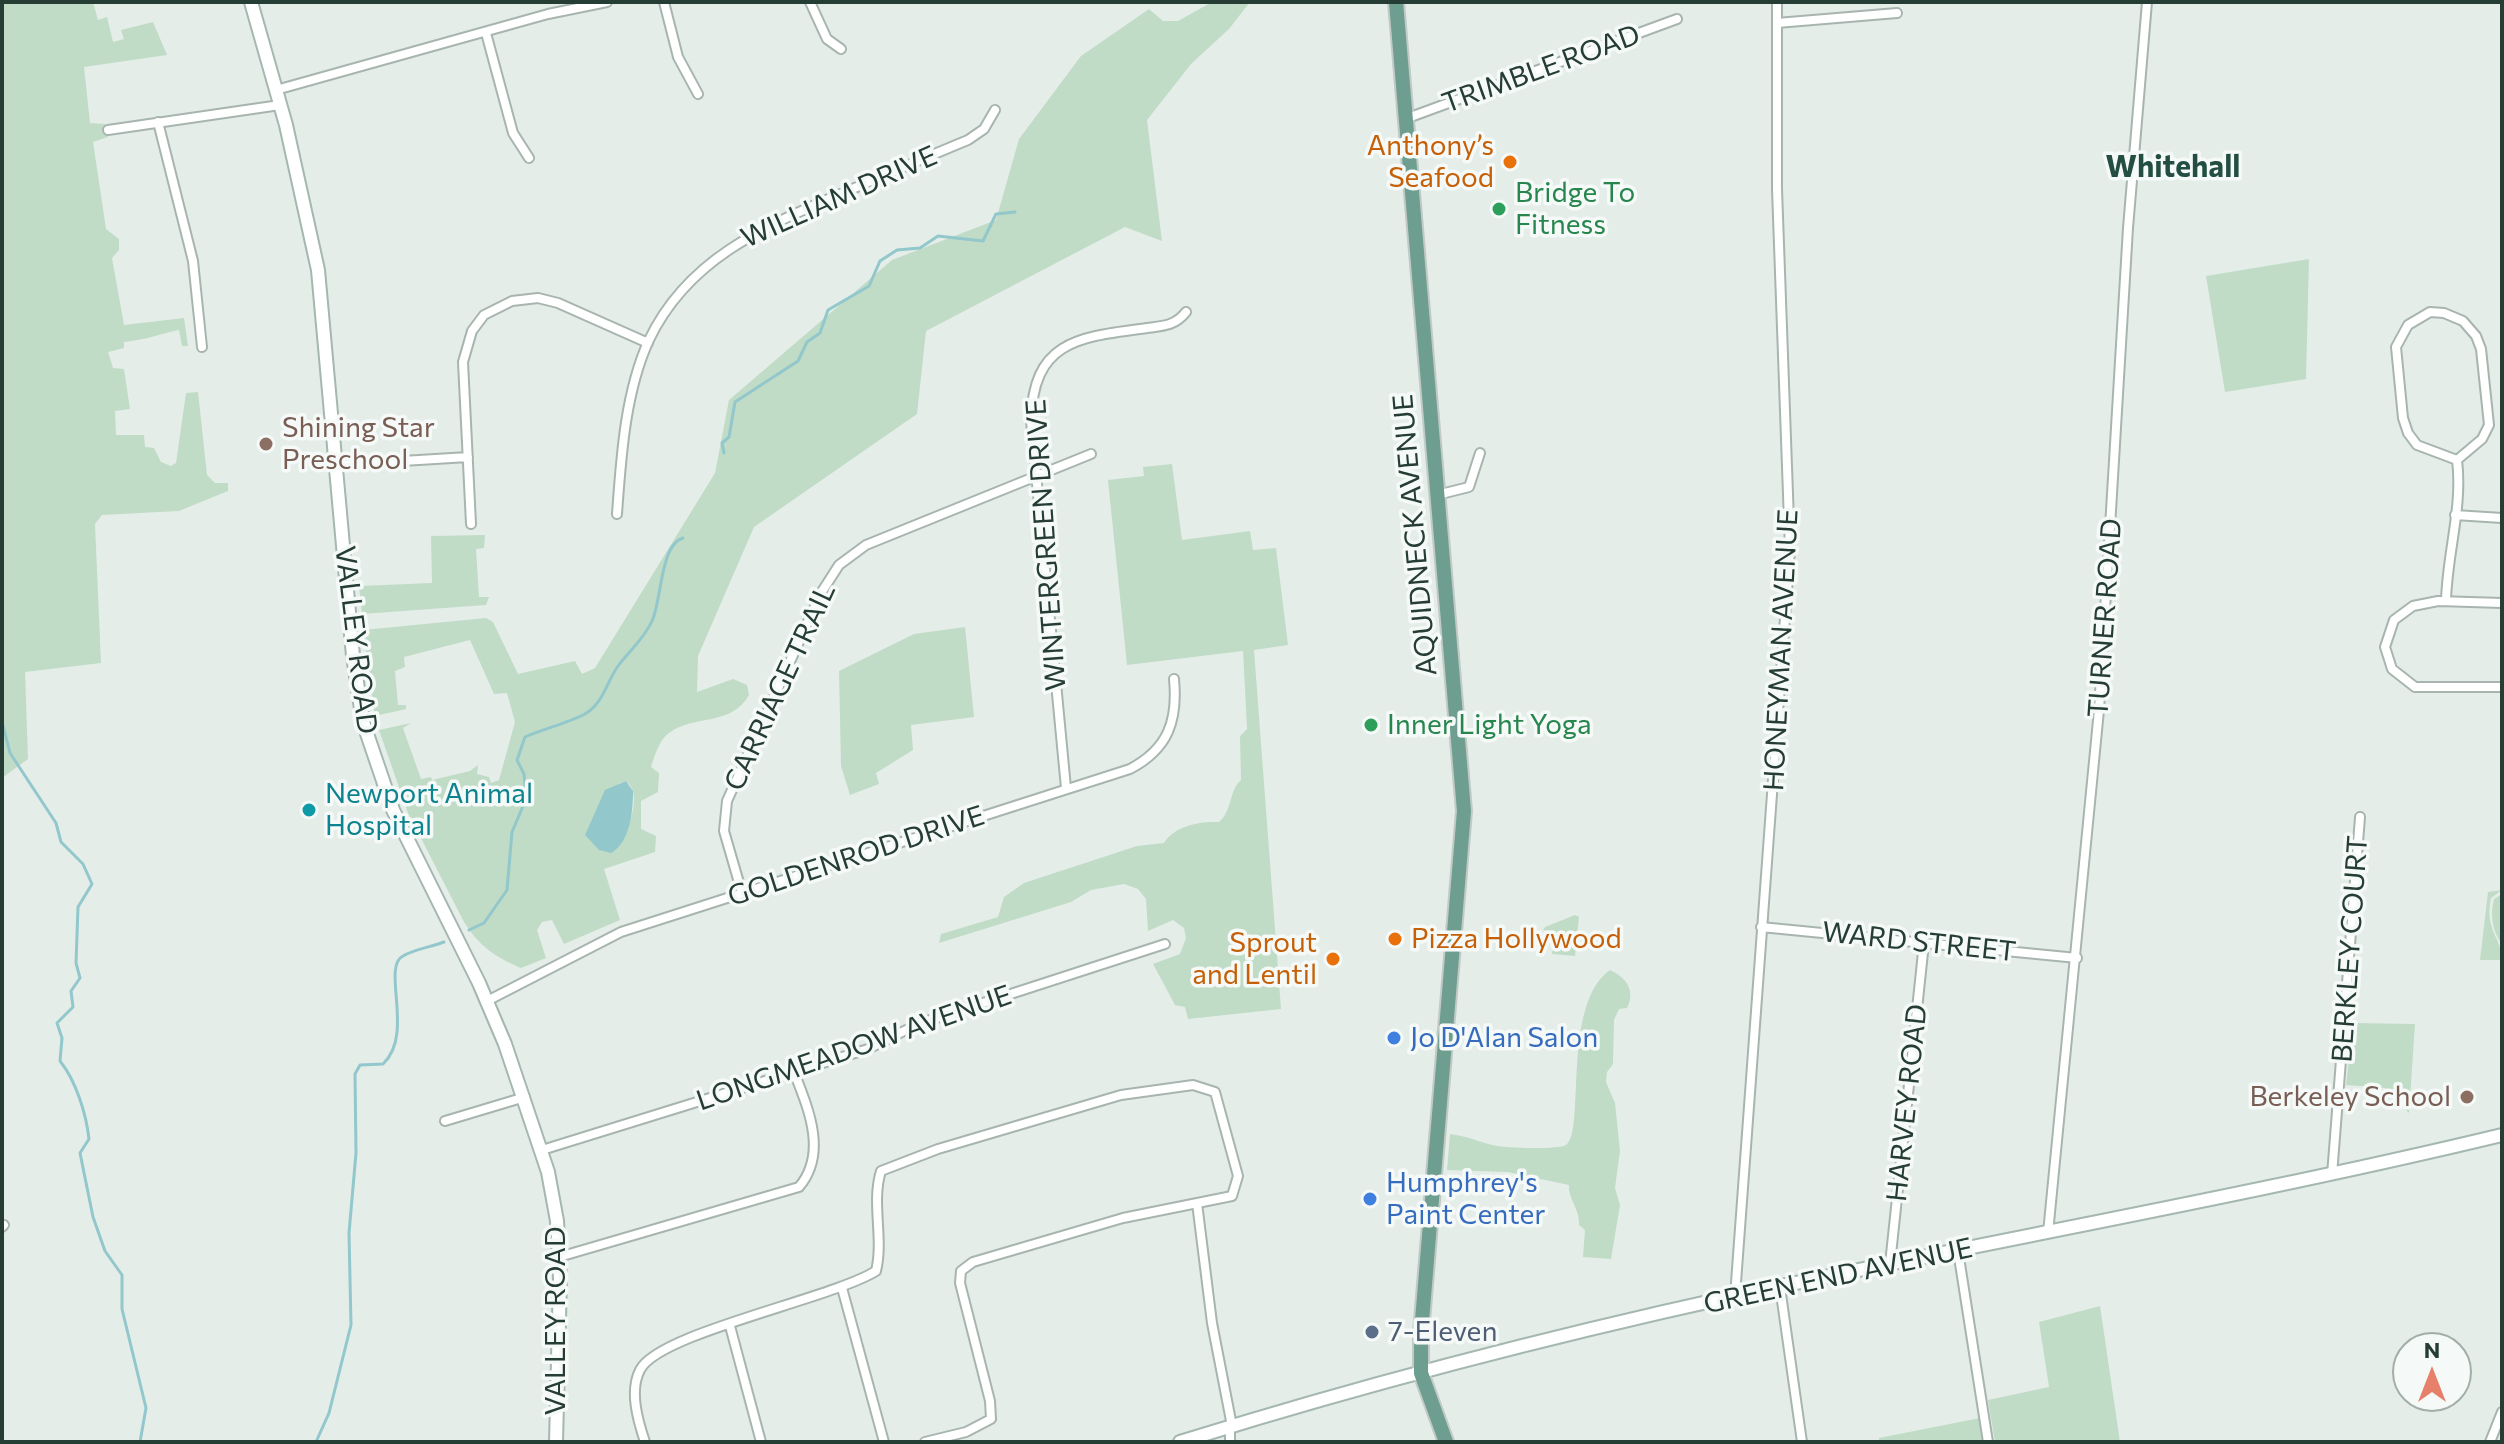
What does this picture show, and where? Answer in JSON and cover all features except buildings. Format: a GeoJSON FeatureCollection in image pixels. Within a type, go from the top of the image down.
{"type":"FeatureCollection","features":[{"type":"Feature","properties":{"kind":"main road","name":"VALLEY ROAD"},"geometry":{"type":"LineString","coordinates":[[251,2],[280,105],[318,270],[353,656],[370,748],[418,863],[487,1001],[525,1097],[542,1150],[557,1221],[559,1257],[556,1442]]}},
{"type":"Feature","properties":{"kind":"main road","name":"AQUIDNECK AVENUE"},"geometry":{"type":"LineString","coordinates":[[1396,2],[1464,811],[1428,1238],[1421,1373],[1446,1442]]}},
{"type":"Feature","properties":{"kind":"main road","name":"GREEN END AVENUE"},"geometry":{"type":"LineString","coordinates":[[1180,1442],[1421,1373],[1735,1296],[2332,1176],[2502,1135]]}},
{"type":"Feature","properties":{"kind":"street"},"geometry":{"type":"LineString","coordinates":[[276,90],[548,14],[607,2]]}},
{"type":"Feature","properties":{"kind":"street"},"geometry":{"type":"LineString","coordinates":[[664,2],[678,57],[698,94]]}},
{"type":"Feature","properties":{"kind":"street"},"geometry":{"type":"LineString","coordinates":[[810,2],[827,39],[841,49]]}},
{"type":"Feature","properties":{"kind":"street","name":"HONEYMAN AVENUE"},"geometry":{"type":"LineString","coordinates":[[1735,1296],[1790,550],[1777,189],[1777,2]]}},
{"type":"Feature","properties":{"kind":"street","name":"TURNER ROAD"},"geometry":{"type":"LineString","coordinates":[[2048,1234],[2102,678],[2128,228],[2147,2]]}},
{"type":"Feature","properties":{"kind":"street"},"geometry":{"type":"LineString","coordinates":[[1777,23],[1897,13]]}},
{"type":"Feature","properties":{"kind":"street","name":"TRIMBLE ROAD"},"geometry":{"type":"LineString","coordinates":[[1405,119],[1677,19]]}},
{"type":"Feature","properties":{"kind":"street"},"geometry":{"type":"LineString","coordinates":[[486,33],[513,133],[529,158]]}},
{"type":"Feature","properties":{"kind":"street"},"geometry":{"type":"LineString","coordinates":[[108,130],[280,105]]}},
{"type":"Feature","properties":{"kind":"street","name":"WILLIAM DRIVE"},"geometry":{"type":"LineString","coordinates":[[617,514],[625,438],[648,343],[675,297],[698,272],[733,244],[781,219],[968,140],[984,129],[995,110]]}},
{"type":"Feature","properties":{"kind":"street"},"geometry":{"type":"LineString","coordinates":[[158,122],[193,261],[202,347]]}},
{"type":"Feature","properties":{"kind":"street"},"geometry":{"type":"LineString","coordinates":[[471,524],[463,374],[465,350],[477,323],[493,310],[512,301],[549,300],[648,343]]}},
{"type":"Feature","properties":{"kind":"street","name":"WINTERGREEN DRIVE"},"geometry":{"type":"LineString","coordinates":[[1066,788],[1036,476],[1031,399],[1035,381],[1055,352],[1081,338],[1174,324],[1186,312]]}},
{"type":"Feature","properties":{"kind":"street"},"geometry":{"type":"LineString","coordinates":[[2430,312],[2444,313],[2463,321],[2473,330],[2481,349],[2489,425],[2482,439],[2457,460],[2417,445],[2403,418],[2396,347],[2408,325],[2430,312]]}},
{"type":"Feature","properties":{"kind":"street"},"geometry":{"type":"LineString","coordinates":[[1437,495],[1469,487],[1480,453]]}},
{"type":"Feature","properties":{"kind":"street","name":"CARRIAGE TRAIL"},"geometry":{"type":"LineString","coordinates":[[742,893],[724,831],[727,801],[829,579],[851,554],[866,545],[1091,454]]}},
{"type":"Feature","properties":{"kind":"street"},"geometry":{"type":"LineString","coordinates":[[337,465],[468,457]]}},
{"type":"Feature","properties":{"kind":"street"},"geometry":{"type":"LineString","coordinates":[[2446,601],[2448,561],[2460,487],[2457,460]]}},
{"type":"Feature","properties":{"kind":"street"},"geometry":{"type":"LineString","coordinates":[[2455,515],[2502,518]]}},
{"type":"Feature","properties":{"kind":"street"},"geometry":{"type":"LineString","coordinates":[[2502,603],[2446,601],[2413,606],[2394,620],[2385,647],[2392,669],[2402,680],[2419,688],[2502,687]]}},
{"type":"Feature","properties":{"kind":"street","name":"GOLDENROD DRIVE"},"geometry":{"type":"LineString","coordinates":[[487,1001],[621,932],[1130,769],[1152,755],[1170,733],[1174,719],[1174,679]]}},
{"type":"Feature","properties":{"kind":"street","name":"BERKLEY COURT"},"geometry":{"type":"LineString","coordinates":[[2332,1176],[2360,817]]}},
{"type":"Feature","properties":{"kind":"street","name":"WARD STREET"},"geometry":{"type":"LineString","coordinates":[[1761,927],[2077,958]]}},
{"type":"Feature","properties":{"kind":"street","name":"HARVEY ROAD"},"geometry":{"type":"LineString","coordinates":[[1890,1264],[1924,943]]}},
{"type":"Feature","properties":{"kind":"street","name":"LONGMEADOW AVENUE"},"geometry":{"type":"LineString","coordinates":[[542,1150],[877,1045],[918,1024],[1165,944]]}},
{"type":"Feature","properties":{"kind":"street"},"geometry":{"type":"LineString","coordinates":[[559,1257],[799,1187],[809,1176],[814,1137],[794,1072]]}},
{"type":"Feature","properties":{"kind":"street"},"geometry":{"type":"LineString","coordinates":[[645,1442],[635,1398],[640,1369],[651,1355],[683,1340],[842,1288],[876,1271],[880,1253],[876,1187],[881,1171],[938,1149],[1121,1095],[1193,1085],[1215,1092],[1227,1129],[1238,1186],[1232,1196],[1123,1218],[966,1266],[959,1276],[960,1283],[990,1401],[991,1419],[966,1432],[925,1442]]}},
{"type":"Feature","properties":{"kind":"street"},"geometry":{"type":"LineString","coordinates":[[445,1121],[525,1097]]}},
{"type":"Feature","properties":{"kind":"street"},"geometry":{"type":"LineString","coordinates":[[1197,1203],[1212,1323],[1231,1426],[1230,1442]]}},
{"type":"Feature","properties":{"kind":"street"},"geometry":{"type":"LineString","coordinates":[[1958,1251],[1988,1442]]}},
{"type":"Feature","properties":{"kind":"street"},"geometry":{"type":"LineString","coordinates":[[1780,1287],[1802,1442]]}},
{"type":"Feature","properties":{"kind":"street"},"geometry":{"type":"LineString","coordinates":[[842,1288],[884,1442]]}},
{"type":"Feature","properties":{"kind":"street"},"geometry":{"type":"LineString","coordinates":[[730,1326],[761,1442]]}},
{"type":"Feature","properties":{"kind":"street"},"geometry":{"type":"LineString","coordinates":[[2490,1442],[2502,1412]]}},
{"type":"Feature","properties":{"kind":"green space"},"geometry":{"type":"Polygon","coordinates":[[[2,2],[93,2],[98,20],[107,17],[113,42],[124,39],[121,30],[153,22],[167,55],[84,67],[90,123],[105,124],[108,137],[93,142],[106,229],[119,239],[119,250],[112,258],[124,325],[184,318],[188,346],[182,346],[179,330],[124,342],[124,348],[108,352],[113,368],[124,369],[130,409],[115,411],[116,435],[144,435],[145,447],[154,448],[161,462],[171,466],[176,463],[186,393],[198,392],[207,475],[215,483],[228,483],[228,491],[179,511],[102,515],[95,524],[101,663],[25,672],[28,759],[2,778],[2,2]]]}},
{"type":"Feature","properties":{"kind":"green space"},"geometry":{"type":"Polygon","coordinates":[[[1212,2],[1250,2],[1229,29],[1191,64],[1147,120],[1162,241],[1125,227],[926,331],[917,414],[754,527],[698,656],[697,692],[733,679],[747,685],[749,695],[732,712],[679,727],[660,744],[651,767],[659,773],[658,792],[641,801],[641,829],[656,836],[655,852],[604,869],[620,920],[564,944],[552,920],[542,922],[537,930],[546,958],[521,968],[488,950],[464,922],[408,813],[379,730],[411,723],[403,728],[421,779],[431,777],[432,780],[470,771],[478,765],[477,774],[489,777],[491,783],[499,780],[515,722],[507,693],[494,694],[470,640],[404,657],[405,667],[395,671],[398,705],[406,705],[406,709],[375,716],[363,630],[486,618],[493,622],[518,674],[575,661],[582,674],[595,668],[715,473],[729,400],[892,260],[996,220],[1019,139],[1081,56],[1149,9],[1163,21],[1178,21],[1212,2]],[[626,781],[618,784],[623,839],[633,809],[631,786],[626,781]]]}},
{"type":"Feature","properties":{"kind":"green space"},"geometry":{"type":"Polygon","coordinates":[[[2309,259],[2306,379],[2225,392],[2206,276],[2309,259]]]}},
{"type":"Feature","properties":{"kind":"green space"},"geometry":{"type":"Polygon","coordinates":[[[1172,464],[1182,540],[1250,531],[1253,550],[1276,548],[1288,645],[1254,650],[1281,1009],[1188,1019],[1185,1007],[1175,1005],[1153,964],[1180,954],[1186,938],[1184,928],[1173,920],[1148,931],[1146,899],[1138,889],[1124,884],[1091,890],[1071,902],[939,943],[941,934],[998,917],[1004,897],[1024,883],[1137,846],[1164,843],[1174,832],[1204,822],[1219,822],[1227,812],[1234,790],[1241,780],[1240,736],[1247,729],[1243,651],[1127,665],[1108,480],[1144,476],[1143,467],[1172,464]]]}},
{"type":"Feature","properties":{"kind":"green space"},"geometry":{"type":"Polygon","coordinates":[[[485,535],[484,548],[476,549],[479,597],[489,597],[486,605],[362,614],[359,586],[432,583],[431,536],[485,535]]]}},
{"type":"Feature","properties":{"kind":"green space"},"geometry":{"type":"Polygon","coordinates":[[[965,627],[974,717],[911,725],[913,750],[876,773],[879,784],[850,795],[841,766],[839,671],[914,634],[965,627]]]}},
{"type":"Feature","properties":{"kind":"green space"},"geometry":{"type":"Polygon","coordinates":[[[2502,890],[2491,898],[2489,909],[2502,960],[2480,960],[2488,892],[2502,890]]]}},
{"type":"Feature","properties":{"kind":"green space"},"geometry":{"type":"Polygon","coordinates":[[[2502,894],[2502,944],[2492,917],[2494,899],[2502,894]]]}},
{"type":"Feature","properties":{"kind":"green space"},"geometry":{"type":"Polygon","coordinates":[[[1575,915],[1579,917],[1575,956],[1552,954],[1555,932],[1543,930],[1575,915]]]}},
{"type":"Feature","properties":{"kind":"green space"},"geometry":{"type":"Polygon","coordinates":[[[1610,970],[1621,976],[1630,990],[1627,1008],[1619,1009],[1614,1020],[1613,1064],[1607,1072],[1606,1082],[1615,1103],[1620,1151],[1615,1188],[1620,1205],[1611,1259],[1583,1257],[1585,1230],[1579,1225],[1569,1185],[1508,1172],[1447,1170],[1450,1134],[1507,1147],[1566,1145],[1572,1135],[1585,1010],[1595,987],[1610,970]]]}},
{"type":"Feature","properties":{"kind":"green space"},"geometry":{"type":"Polygon","coordinates":[[[2353,1023],[2415,1024],[2409,1113],[2385,1088],[2346,1085],[2353,1023]]]}},
{"type":"Feature","properties":{"kind":"green space"},"geometry":{"type":"Polygon","coordinates":[[[2100,1306],[2120,1442],[1995,1442],[1988,1400],[2049,1387],[2039,1322],[2100,1306]]]}},
{"type":"Feature","properties":{"kind":"green space"},"geometry":{"type":"Polygon","coordinates":[[[1980,1418],[1984,1442],[1879,1442],[1879,1438],[1980,1418]]]}},
{"type":"Feature","properties":{"kind":"water"},"geometry":{"type":"Polygon","coordinates":[[[626,781],[633,791],[626,834],[611,853],[599,850],[585,835],[605,790],[626,781]]]}},
{"type":"Feature","properties":{"kind":"waterway"},"geometry":{"type":"LineString","coordinates":[[724,453],[722,443],[729,437],[735,402],[798,361],[807,342],[820,333],[828,310],[869,286],[880,261],[897,250],[920,248],[938,236],[983,241],[996,214],[1015,212]]}},
{"type":"Feature","properties":{"kind":"waterway"},"geometry":{"type":"LineString","coordinates":[[469,930],[484,923],[507,890],[512,832],[526,799],[524,774],[517,760],[525,737],[576,718],[595,706],[618,666],[649,627],[670,551],[683,538]]}},
{"type":"Feature","properties":{"kind":"waterway"},"geometry":{"type":"LineString","coordinates":[[2,722],[10,753],[56,823],[61,842],[83,864],[92,884],[78,907],[76,963],[80,978],[71,991],[73,1007],[57,1023],[62,1038],[60,1061],[75,1088],[85,1119],[89,1139],[80,1153],[93,1217],[105,1251],[122,1275],[122,1309],[146,1408],[140,1442]]}},
{"type":"Feature","properties":{"kind":"waterway"},"geometry":{"type":"LineString","coordinates":[[316,1442],[329,1413],[351,1325],[349,1233],[356,1153],[355,1074],[360,1065],[383,1064],[392,1051],[398,1020],[397,963],[403,956],[444,942]]}},
{"type":"Feature","properties":{"kind":"place","name":"Anthony’s Seafood"},"geometry":{"type":"Point","coordinates":[1510,162]}},
{"type":"Feature","properties":{"kind":"place","name":"Bridge To Fitness"},"geometry":{"type":"Point","coordinates":[1499,209]}},
{"type":"Feature","properties":{"kind":"place","name":"Shining Star Preschool"},"geometry":{"type":"Point","coordinates":[266,444]}},
{"type":"Feature","properties":{"kind":"place","name":"Inner Light Yoga"},"geometry":{"type":"Point","coordinates":[1371,725]}},
{"type":"Feature","properties":{"kind":"place","name":"Newport Animal Hospital"},"geometry":{"type":"Point","coordinates":[309,810]}},
{"type":"Feature","properties":{"kind":"place","name":"Pizza Hollywood"},"geometry":{"type":"Point","coordinates":[1395,939]}},
{"type":"Feature","properties":{"kind":"place","name":"Sprout and Lentil"},"geometry":{"type":"Point","coordinates":[1333,959]}},
{"type":"Feature","properties":{"kind":"place","name":"Jo D'Alan Salon"},"geometry":{"type":"Point","coordinates":[1394,1038]}},
{"type":"Feature","properties":{"kind":"place","name":"Berkeley School"},"geometry":{"type":"Point","coordinates":[2467,1097]}},
{"type":"Feature","properties":{"kind":"place","name":"Humphrey's Paint Center"},"geometry":{"type":"Point","coordinates":[1370,1199]}},
{"type":"Feature","properties":{"kind":"place","name":"7-Eleven"},"geometry":{"type":"Point","coordinates":[1372,1332]}},
{"type":"Feature","properties":{"kind":"district","name":"Whitehall"},"geometry":{"type":"Point","coordinates":[2173,167]}}]}
